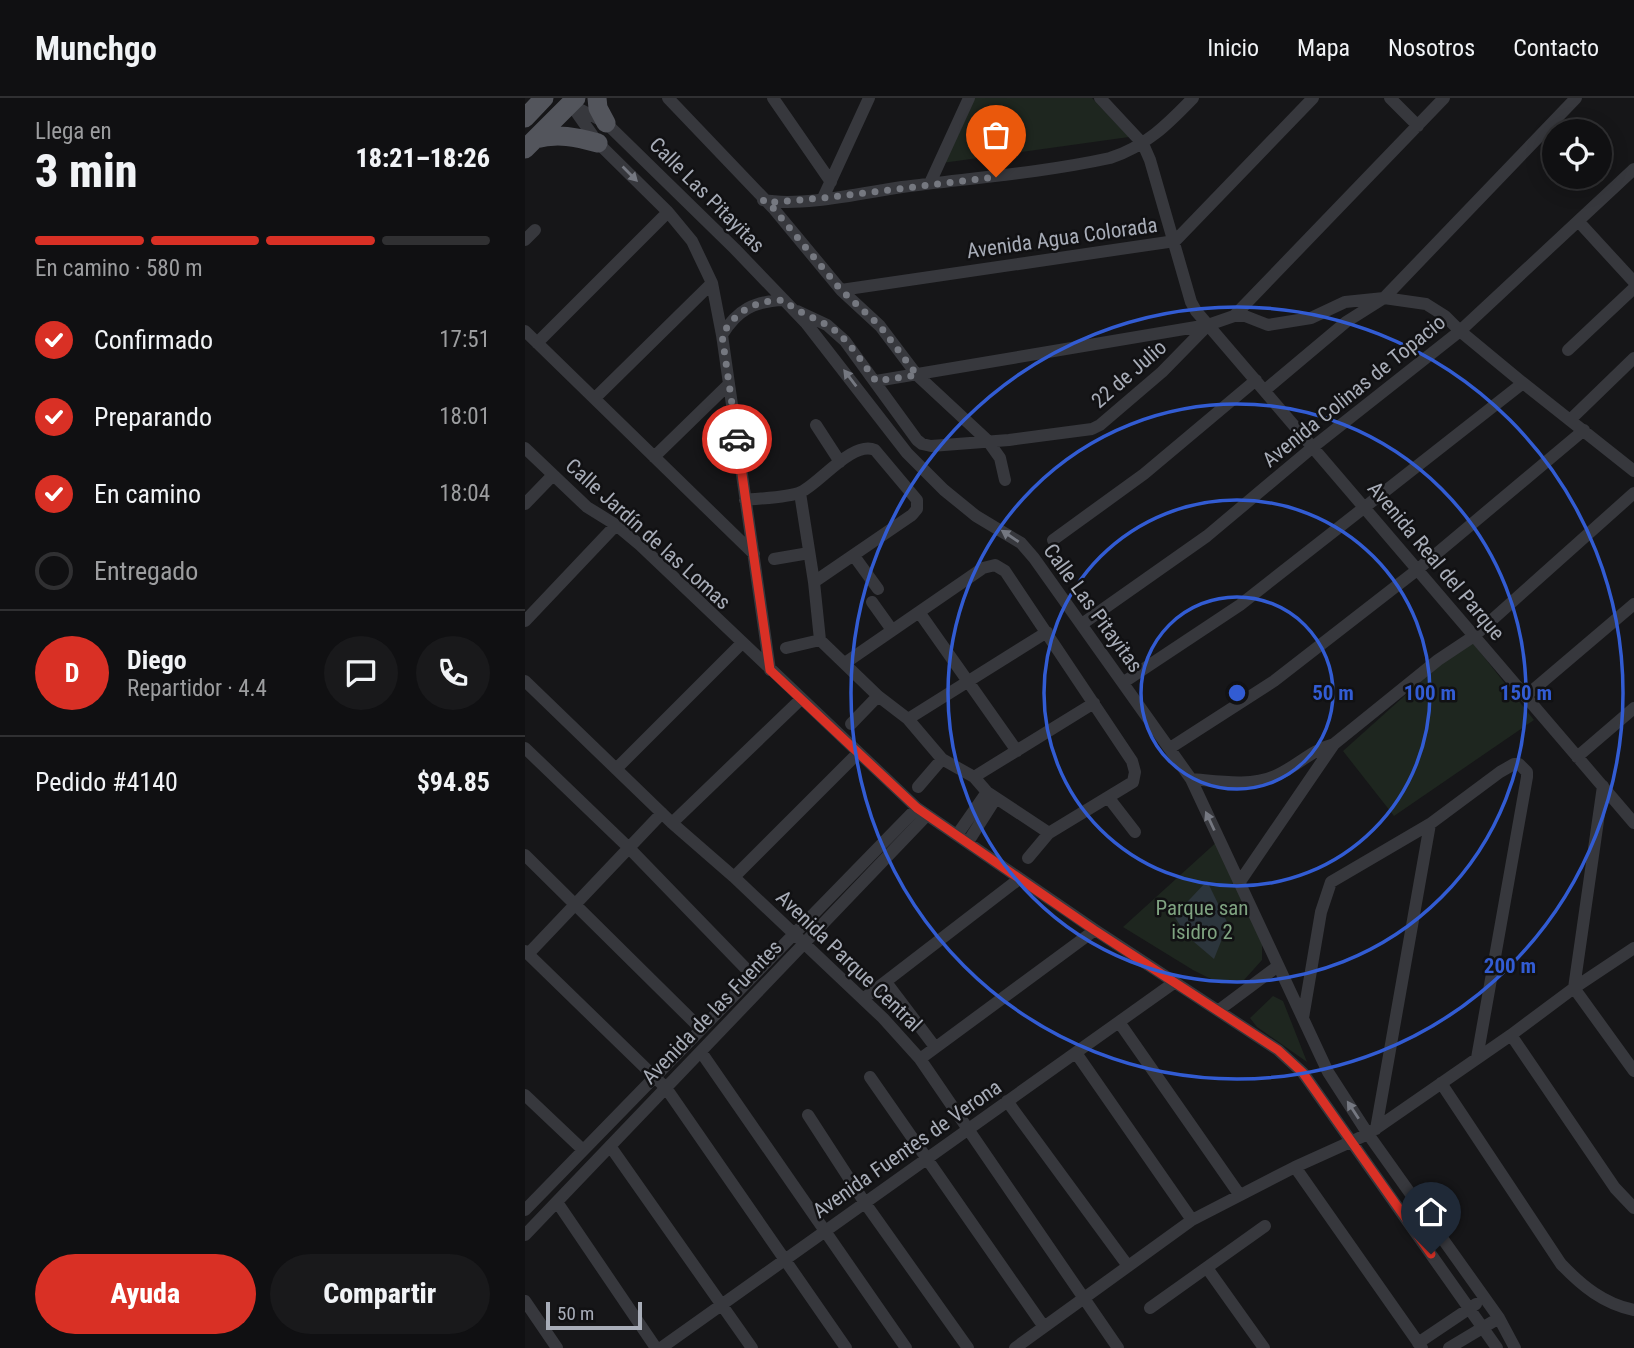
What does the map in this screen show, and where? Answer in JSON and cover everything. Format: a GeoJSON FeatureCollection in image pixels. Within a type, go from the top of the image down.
{"type":"FeatureCollection","features":[{"type":"Feature","properties":{"kind":"main road"},"geometry":{"type":"LineString","coordinates":[[525,117],[544,98]]}},
{"type":"Feature","properties":{"kind":"main road"},"geometry":{"type":"LineString","coordinates":[[597,98],[598,108],[606,123]]}},
{"type":"Feature","properties":{"kind":"main road"},"geometry":{"type":"LineString","coordinates":[[530,144],[573,101]]}},
{"type":"Feature","properties":{"kind":"main road"},"geometry":{"type":"LineString","coordinates":[[530,144],[550,135],[598,143]]}},
{"type":"Feature","properties":{"kind":"street"},"geometry":{"type":"LineString","coordinates":[[668,98],[773,208],[841,290],[880,326],[917,375],[988,441],[1000,458],[1005,480]]}},
{"type":"Feature","properties":{"kind":"street"},"geometry":{"type":"LineString","coordinates":[[773,98],[831,182]]}},
{"type":"Feature","properties":{"kind":"street"},"geometry":{"type":"LineString","coordinates":[[823,198],[869,98]]}},
{"type":"Feature","properties":{"kind":"street"},"geometry":{"type":"LineString","coordinates":[[930,183],[969,98]]}},
{"type":"Feature","properties":{"kind":"street"},"geometry":{"type":"LineString","coordinates":[[1100,98],[1143,144]]}},
{"type":"Feature","properties":{"kind":"street"},"geometry":{"type":"LineString","coordinates":[[763,200],[774,202],[823,198],[996,177],[1094,161],[1125,153],[1143,144],[1164,128],[1192,98]]}},
{"type":"Feature","properties":{"kind":"street","name":"Avenida Agua Colorada"},"geometry":{"type":"LineString","coordinates":[[841,290],[1175,241],[1313,98]]}},
{"type":"Feature","properties":{"kind":"street"},"geometry":{"type":"LineString","coordinates":[[1390,98],[1418,126]]}},
{"type":"Feature","properties":{"kind":"street"},"geometry":{"type":"LineString","coordinates":[[1234,316],[1444,98]]}},
{"type":"Feature","properties":{"kind":"street"},"geometry":{"type":"LineString","coordinates":[[1053,540],[1346,322],[1384,298],[1576,98]]}},
{"type":"Feature","properties":{"kind":"street","name":"Calle Las Pitayitas"},"geometry":{"type":"LineString","coordinates":[[573,101],[606,123],[788,304],[843,369],[907,453],[944,491],[975,516],[1021,543],[1034,558],[1191,779],[1328,1072],[1499,1318],[1515,1348]]}},
{"type":"Feature","properties":{"kind":"street"},"geometry":{"type":"LineString","coordinates":[[573,101],[598,143],[692,241],[712,283],[722,335],[770,670]]}},
{"type":"Feature","properties":{"kind":"street","name":"Avenida Real del Parque"},"geometry":{"type":"LineString","coordinates":[[1143,144],[1192,302],[1208,325],[1577,757],[1632,817]]}},
{"type":"Feature","properties":{"kind":"street","name":"Avenida Colinas de Topacio"},"geometry":{"type":"LineString","coordinates":[[1082,624],[1207,536],[1313,447],[1459,331],[1634,169]]}},
{"type":"Feature","properties":{"kind":"street"},"geometry":{"type":"LineString","coordinates":[[537,343],[667,212]]}},
{"type":"Feature","properties":{"kind":"street"},"geometry":{"type":"LineString","coordinates":[[1579,222],[1634,282]]}},
{"type":"Feature","properties":{"kind":"street"},"geometry":{"type":"LineString","coordinates":[[692,241],[711,226]]}},
{"type":"Feature","properties":{"kind":"street"},"geometry":{"type":"LineString","coordinates":[[525,240],[535,230]]}},
{"type":"Feature","properties":{"kind":"street"},"geometry":{"type":"LineString","coordinates":[[595,398],[712,283]]}},
{"type":"Feature","properties":{"kind":"street"},"geometry":{"type":"LineString","coordinates":[[1568,350],[1634,288]]}},
{"type":"Feature","properties":{"kind":"street"},"geometry":{"type":"LineString","coordinates":[[722,335],[730,321],[750,305],[763,301],[788,304],[837,332],[876,381],[1208,325],[1234,316],[1245,316],[1268,325],[1311,318],[1345,302],[1384,298],[1426,304],[1445,316],[1459,331],[1634,471]]}},
{"type":"Feature","properties":{"kind":"street","name":"22 de Julio"},"geometry":{"type":"LineString","coordinates":[[876,381],[922,444],[931,446],[1075,432],[1101,425],[1163,372],[1208,325]]}},
{"type":"Feature","properties":{"kind":"street"},"geometry":{"type":"LineString","coordinates":[[525,331],[754,554]]}},
{"type":"Feature","properties":{"kind":"street"},"geometry":{"type":"LineString","coordinates":[[1571,419],[1634,358]]}},
{"type":"Feature","properties":{"kind":"street"},"geometry":{"type":"LineString","coordinates":[[1124,682],[1240,605],[1523,383]]}},
{"type":"Feature","properties":{"kind":"street"},"geometry":{"type":"LineString","coordinates":[[654,457],[729,384]]}},
{"type":"Feature","properties":{"kind":"street"},"geometry":{"type":"LineString","coordinates":[[816,425],[840,462]]}},
{"type":"Feature","properties":{"kind":"street"},"geometry":{"type":"LineString","coordinates":[[1170,748],[1274,681],[1417,570],[1584,430]]}},
{"type":"Feature","properties":{"kind":"street","name":"Calle Jardín de las Lomas"},"geometry":{"type":"LineString","coordinates":[[525,448],[587,507],[616,525],[922,812],[1094,930],[1219,1010],[1296,1065],[1497,1348]]}},
{"type":"Feature","properties":{"kind":"street"},"geometry":{"type":"LineString","coordinates":[[745,500],[800,493],[840,462],[866,448],[874,450],[918,502],[915,513],[814,582]]}},
{"type":"Feature","properties":{"kind":"street"},"geometry":{"type":"LineString","coordinates":[[525,504],[553,475]]}},
{"type":"Feature","properties":{"kind":"street"},"geometry":{"type":"LineString","coordinates":[[800,493],[820,640],[878,696],[908,719],[942,759],[974,777],[991,795],[1049,833]]}},
{"type":"Feature","properties":{"kind":"street"},"geometry":{"type":"LineString","coordinates":[[1239,883],[1334,744],[1438,660],[1474,636],[1634,493]]}},
{"type":"Feature","properties":{"kind":"street"},"geometry":{"type":"LineString","coordinates":[[525,621],[616,525]]}},
{"type":"Feature","properties":{"kind":"street"},"geometry":{"type":"LineString","coordinates":[[774,559],[809,553]]}},
{"type":"Feature","properties":{"kind":"street"},"geometry":{"type":"LineString","coordinates":[[854,556],[878,589]]}},
{"type":"Feature","properties":{"kind":"street"},"geometry":{"type":"LineString","coordinates":[[845,663],[983,568],[995,565],[1005,571],[1132,761],[1135,772],[1133,782],[1049,833],[1028,858]]}},
{"type":"Feature","properties":{"kind":"street"},"geometry":{"type":"LineString","coordinates":[[872,602],[892,630]]}},
{"type":"Feature","properties":{"kind":"street"},"geometry":{"type":"LineString","coordinates":[[1526,696],[1634,604]]}},
{"type":"Feature","properties":{"kind":"street"},"geometry":{"type":"LineString","coordinates":[[919,612],[1017,751]]}},
{"type":"Feature","properties":{"kind":"street"},"geometry":{"type":"LineString","coordinates":[[908,719],[1047,632]]}},
{"type":"Feature","properties":{"kind":"street"},"geometry":{"type":"LineString","coordinates":[[786,648],[820,640]]}},
{"type":"Feature","properties":{"kind":"street"},"geometry":{"type":"LineString","coordinates":[[616,769],[741,644]]}},
{"type":"Feature","properties":{"kind":"street","name":"Avenida Parque Central"},"geometry":{"type":"LineString","coordinates":[[526,683],[901,1036],[920,1059],[1118,1348]]}},
{"type":"Feature","properties":{"kind":"street"},"geometry":{"type":"LineString","coordinates":[[851,724],[878,696]]}},
{"type":"Feature","properties":{"kind":"street"},"geometry":{"type":"LineString","coordinates":[[672,823],[801,699]]}},
{"type":"Feature","properties":{"kind":"street"},"geometry":{"type":"LineString","coordinates":[[974,777],[1094,703]]}},
{"type":"Feature","properties":{"kind":"street"},"geometry":{"type":"LineString","coordinates":[[1577,757],[1634,708]]}},
{"type":"Feature","properties":{"kind":"street"},"geometry":{"type":"LineString","coordinates":[[1191,779],[1228,782],[1270,778],[1318,748],[1334,744]]}},
{"type":"Feature","properties":{"kind":"street"},"geometry":{"type":"LineString","coordinates":[[525,748],[629,848],[753,976]]}},
{"type":"Feature","properties":{"kind":"street"},"geometry":{"type":"LineString","coordinates":[[734,877],[858,753]]}},
{"type":"Feature","properties":{"kind":"street"},"geometry":{"type":"LineString","coordinates":[[918,787],[942,759]]}},
{"type":"Feature","properties":{"kind":"street"},"geometry":{"type":"LineString","coordinates":[[1303,1019],[1321,912],[1331,881],[1430,824],[1508,767],[1519,764],[1527,772],[1527,777],[1477,1058]]}},
{"type":"Feature","properties":{"kind":"street"},"geometry":{"type":"LineString","coordinates":[[1603,786],[1574,988],[1634,1071]]}},
{"type":"Feature","properties":{"kind":"street"},"geometry":{"type":"LineString","coordinates":[[963,839],[991,795]]}},
{"type":"Feature","properties":{"kind":"street"},"geometry":{"type":"LineString","coordinates":[[1108,796],[1135,832]]}},
{"type":"Feature","properties":{"kind":"street","name":"Avenida de las Fuentes"},"geometry":{"type":"LineString","coordinates":[[525,1210],[794,934],[922,812]]}},
{"type":"Feature","properties":{"kind":"street","name":"Avenida de las Fuentes"},"geometry":{"type":"LineString","coordinates":[[525,1235],[805,943],[922,812]]}},
{"type":"Feature","properties":{"kind":"street"},"geometry":{"type":"LineString","coordinates":[[662,813],[526,953],[666,1088],[783,1261],[846,1348]]}},
{"type":"Feature","properties":{"kind":"street"},"geometry":{"type":"LineString","coordinates":[[1372,1132],[1430,824]]}},
{"type":"Feature","properties":{"kind":"street"},"geometry":{"type":"LineString","coordinates":[[525,855],[701,1029]]}},
{"type":"Feature","properties":{"kind":"street"},"geometry":{"type":"LineString","coordinates":[[863,999],[1019,879]]}},
{"type":"Feature","properties":{"kind":"street"},"geometry":{"type":"LineString","coordinates":[[920,1059],[1094,930]]}},
{"type":"Feature","properties":{"kind":"street"},"geometry":{"type":"LineString","coordinates":[[1015,1348],[1192,1220],[1239,1194],[1372,1132],[1634,948]]}},
{"type":"Feature","properties":{"kind":"street"},"geometry":{"type":"LineString","coordinates":[[1219,1010],[1278,966]]}},
{"type":"Feature","properties":{"kind":"street"},"geometry":{"type":"LineString","coordinates":[[886,982],[935,1047]]}},
{"type":"Feature","properties":{"kind":"street","name":"Avenida Fuentes de Verona"},"geometry":{"type":"LineString","coordinates":[[658,1348],[1175,982]]}},
{"type":"Feature","properties":{"kind":"street"},"geometry":{"type":"LineString","coordinates":[[1119,1022],[1239,1194]]}},
{"type":"Feature","properties":{"kind":"street"},"geometry":{"type":"LineString","coordinates":[[1511,1035],[1615,1188],[1634,1208]]}},
{"type":"Feature","properties":{"kind":"street"},"geometry":{"type":"LineString","coordinates":[[701,1052],[906,1348]]}},
{"type":"Feature","properties":{"kind":"street"},"geometry":{"type":"LineString","coordinates":[[1076,1053],[1192,1220]]}},
{"type":"Feature","properties":{"kind":"street"},"geometry":{"type":"LineString","coordinates":[[870,1077],[1044,1327]]}},
{"type":"Feature","properties":{"kind":"street"},"geometry":{"type":"LineString","coordinates":[[1441,1083],[1561,1264],[1574,1278],[1609,1303],[1634,1310]]}},
{"type":"Feature","properties":{"kind":"street"},"geometry":{"type":"LineString","coordinates":[[525,1095],[583,1150]]}},
{"type":"Feature","properties":{"kind":"street"},"geometry":{"type":"LineString","coordinates":[[1007,1101],[1128,1266]]}},
{"type":"Feature","properties":{"kind":"street"},"geometry":{"type":"LineString","coordinates":[[808,1115],[865,1203],[968,1348]]}},
{"type":"Feature","properties":{"kind":"street"},"geometry":{"type":"LineString","coordinates":[[610,1146],[752,1348]]}},
{"type":"Feature","properties":{"kind":"street"},"geometry":{"type":"LineString","coordinates":[[1295,1167],[1420,1345],[1485,1298]]}},
{"type":"Feature","properties":{"kind":"street"},"geometry":{"type":"LineString","coordinates":[[557,1202],[658,1348]]}},
{"type":"Feature","properties":{"kind":"street"},"geometry":{"type":"LineString","coordinates":[[1150,1308],[1265,1226]]}},
{"type":"Feature","properties":{"kind":"street"},"geometry":{"type":"LineString","coordinates":[[1207,1268],[1264,1348]]}},
{"type":"Feature","properties":{"kind":"street"},"geometry":{"type":"LineString","coordinates":[[525,1301],[557,1348]]}},
{"type":"Feature","properties":{"kind":"street"},"geometry":{"type":"LineString","coordinates":[[1449,1348],[1499,1318]]}},
{"type":"Feature","properties":{"kind":"green space"},"geometry":{"type":"Polygon","coordinates":[[[972,98],[1092,98],[1129,137],[942,163],[972,98]]]}},
{"type":"Feature","properties":{"kind":"green space"},"geometry":{"type":"Polygon","coordinates":[[[1469,638],[1534,720],[1394,816],[1343,751],[1469,638]]]}},
{"type":"Feature","properties":{"kind":"green space","name":"Parque san isidro 2"},"geometry":{"type":"Polygon","coordinates":[[[1220,839],[1262,940],[1262,960],[1244,980],[1221,984],[1123,927],[1220,839]]]}},
{"type":"Feature","properties":{"kind":"green space"},"geometry":{"type":"Polygon","coordinates":[[[1273,996],[1283,1001],[1307,1062],[1257,1027],[1250,1018],[1273,996]]]}},
{"type":"Feature","properties":{"kind":"shaded area"},"geometry":{"type":"Polygon","coordinates":[[[1207,881],[1228,924],[1214,959],[1187,936],[1174,916],[1207,881]]]}},
{"type":"Feature","properties":{"kind":"way so far"},"geometry":{"type":"LineString","coordinates":[[737,439],[722,335],[735,316],[757,303],[784,300],[793,309],[827,325],[845,341],[876,381],[917,375],[880,326],[841,290],[773,208],[763,200],[774,202],[823,198],[996,177]]}},
{"type":"Feature","properties":{"kind":"route"},"geometry":{"type":"LineString","coordinates":[[737,439],[770,670],[917,808],[1094,930],[1289,1058],[1303,1073],[1431,1254]]}}]}
